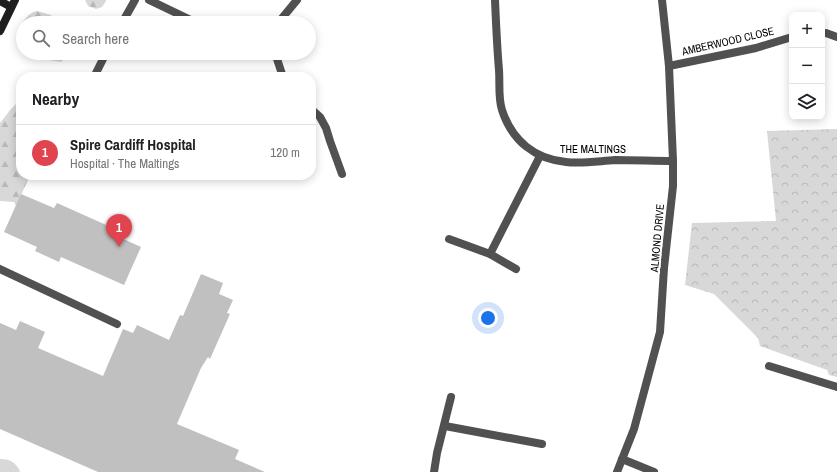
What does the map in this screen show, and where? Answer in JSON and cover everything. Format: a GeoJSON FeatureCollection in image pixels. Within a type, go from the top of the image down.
{"type":"FeatureCollection","features":[{"type":"Feature","properties":{"kind":"street"},"geometry":{"type":"LineString","coordinates":[[126,16],[135,0]]}},
{"type":"Feature","properties":{"kind":"street"},"geometry":{"type":"LineString","coordinates":[[149,0],[182,16]]}},
{"type":"Feature","properties":{"kind":"street"},"geometry":{"type":"LineString","coordinates":[[284,16],[297,0]]}},
{"type":"Feature","properties":{"kind":"street","name":"THE MALTINGS"},"geometry":{"type":"LineString","coordinates":[[495,0],[497,52],[502,108],[508,125],[528,149],[540,156],[568,163],[616,160],[673,161]]}},
{"type":"Feature","properties":{"kind":"street","name":"ALMOND DRIVE"},"geometry":{"type":"LineString","coordinates":[[617,472],[634,429],[660,332],[664,268],[673,186],[669,66],[662,0]]}},
{"type":"Feature","properties":{"kind":"street"},"geometry":{"type":"LineString","coordinates":[[0,1],[13,4],[0,31]]}},
{"type":"Feature","properties":{"kind":"street"},"geometry":{"type":"LineString","coordinates":[[825,33],[837,37]]}},
{"type":"Feature","properties":{"kind":"street","name":"AMBERWOOD CLOSE"},"geometry":{"type":"LineString","coordinates":[[669,66],[756,48],[789,38]]}},
{"type":"Feature","properties":{"kind":"street"},"geometry":{"type":"LineString","coordinates":[[96,72],[102,60]]}},
{"type":"Feature","properties":{"kind":"street"},"geometry":{"type":"LineString","coordinates":[[277,60],[281,72]]}},
{"type":"Feature","properties":{"kind":"street"},"geometry":{"type":"LineString","coordinates":[[316,113],[320,117],[326,128],[342,174]]}},
{"type":"Feature","properties":{"kind":"street"},"geometry":{"type":"LineString","coordinates":[[490,254],[540,156]]}},
{"type":"Feature","properties":{"kind":"street"},"geometry":{"type":"LineString","coordinates":[[449,239],[490,254],[516,269]]}},
{"type":"Feature","properties":{"kind":"street"},"geometry":{"type":"LineString","coordinates":[[0,269],[117,324]]}},
{"type":"Feature","properties":{"kind":"street"},"geometry":{"type":"LineString","coordinates":[[769,366],[837,386]]}},
{"type":"Feature","properties":{"kind":"street"},"geometry":{"type":"LineString","coordinates":[[434,472],[437,453],[452,397]]}},
{"type":"Feature","properties":{"kind":"street"},"geometry":{"type":"LineString","coordinates":[[445,426],[542,444]]}},
{"type":"Feature","properties":{"kind":"street"},"geometry":{"type":"LineString","coordinates":[[622,459],[654,472]]}},
{"type":"Feature","properties":{"kind":"green space"},"geometry":{"type":"Polygon","coordinates":[[[85,0],[106,1],[102,7],[96,9],[88,6],[85,0]]]}},
{"type":"Feature","properties":{"kind":"green space"},"geometry":{"type":"Polygon","coordinates":[[[37,11],[52,16],[28,16],[37,11]]]}},
{"type":"Feature","properties":{"kind":"green space"},"geometry":{"type":"Polygon","coordinates":[[[49,60],[63,60],[61,62],[49,60]]]}},
{"type":"Feature","properties":{"kind":"green space"},"geometry":{"type":"Polygon","coordinates":[[[16,104],[16,180],[28,180],[16,206],[14,202],[0,201],[0,123],[16,104]]]}},
{"type":"Feature","properties":{"kind":"green space"},"geometry":{"type":"Polygon","coordinates":[[[837,129],[837,377],[829,375],[827,370],[760,346],[758,338],[714,294],[685,285],[692,223],[776,221],[767,131],[837,129]]]}},
{"type":"Feature","properties":{"kind":"green space"},"geometry":{"type":"Polygon","coordinates":[[[0,459],[12,462],[20,471],[0,472],[0,459]]]}},
{"type":"Feature","properties":{"kind":"building"},"geometry":{"type":"Polygon","coordinates":[[[21,194],[54,208],[57,203],[113,228],[110,233],[141,247],[124,285],[61,257],[59,262],[35,251],[37,247],[4,232],[21,194]]]}},
{"type":"Feature","properties":{"kind":"building"},"geometry":{"type":"Polygon","coordinates":[[[201,274],[223,283],[219,294],[233,300],[227,313],[230,314],[210,359],[208,357],[201,368],[177,424],[239,450],[235,459],[265,472],[98,472],[0,429],[0,323],[16,330],[20,321],[45,332],[38,348],[103,376],[123,329],[133,333],[137,325],[169,340],[180,315],[183,316],[201,274]]]}},
{"type":"Feature","properties":{"kind":"place","name":"Spire Cardiff Hospital"},"geometry":{"type":"Point","coordinates":[119,247]}}]}
